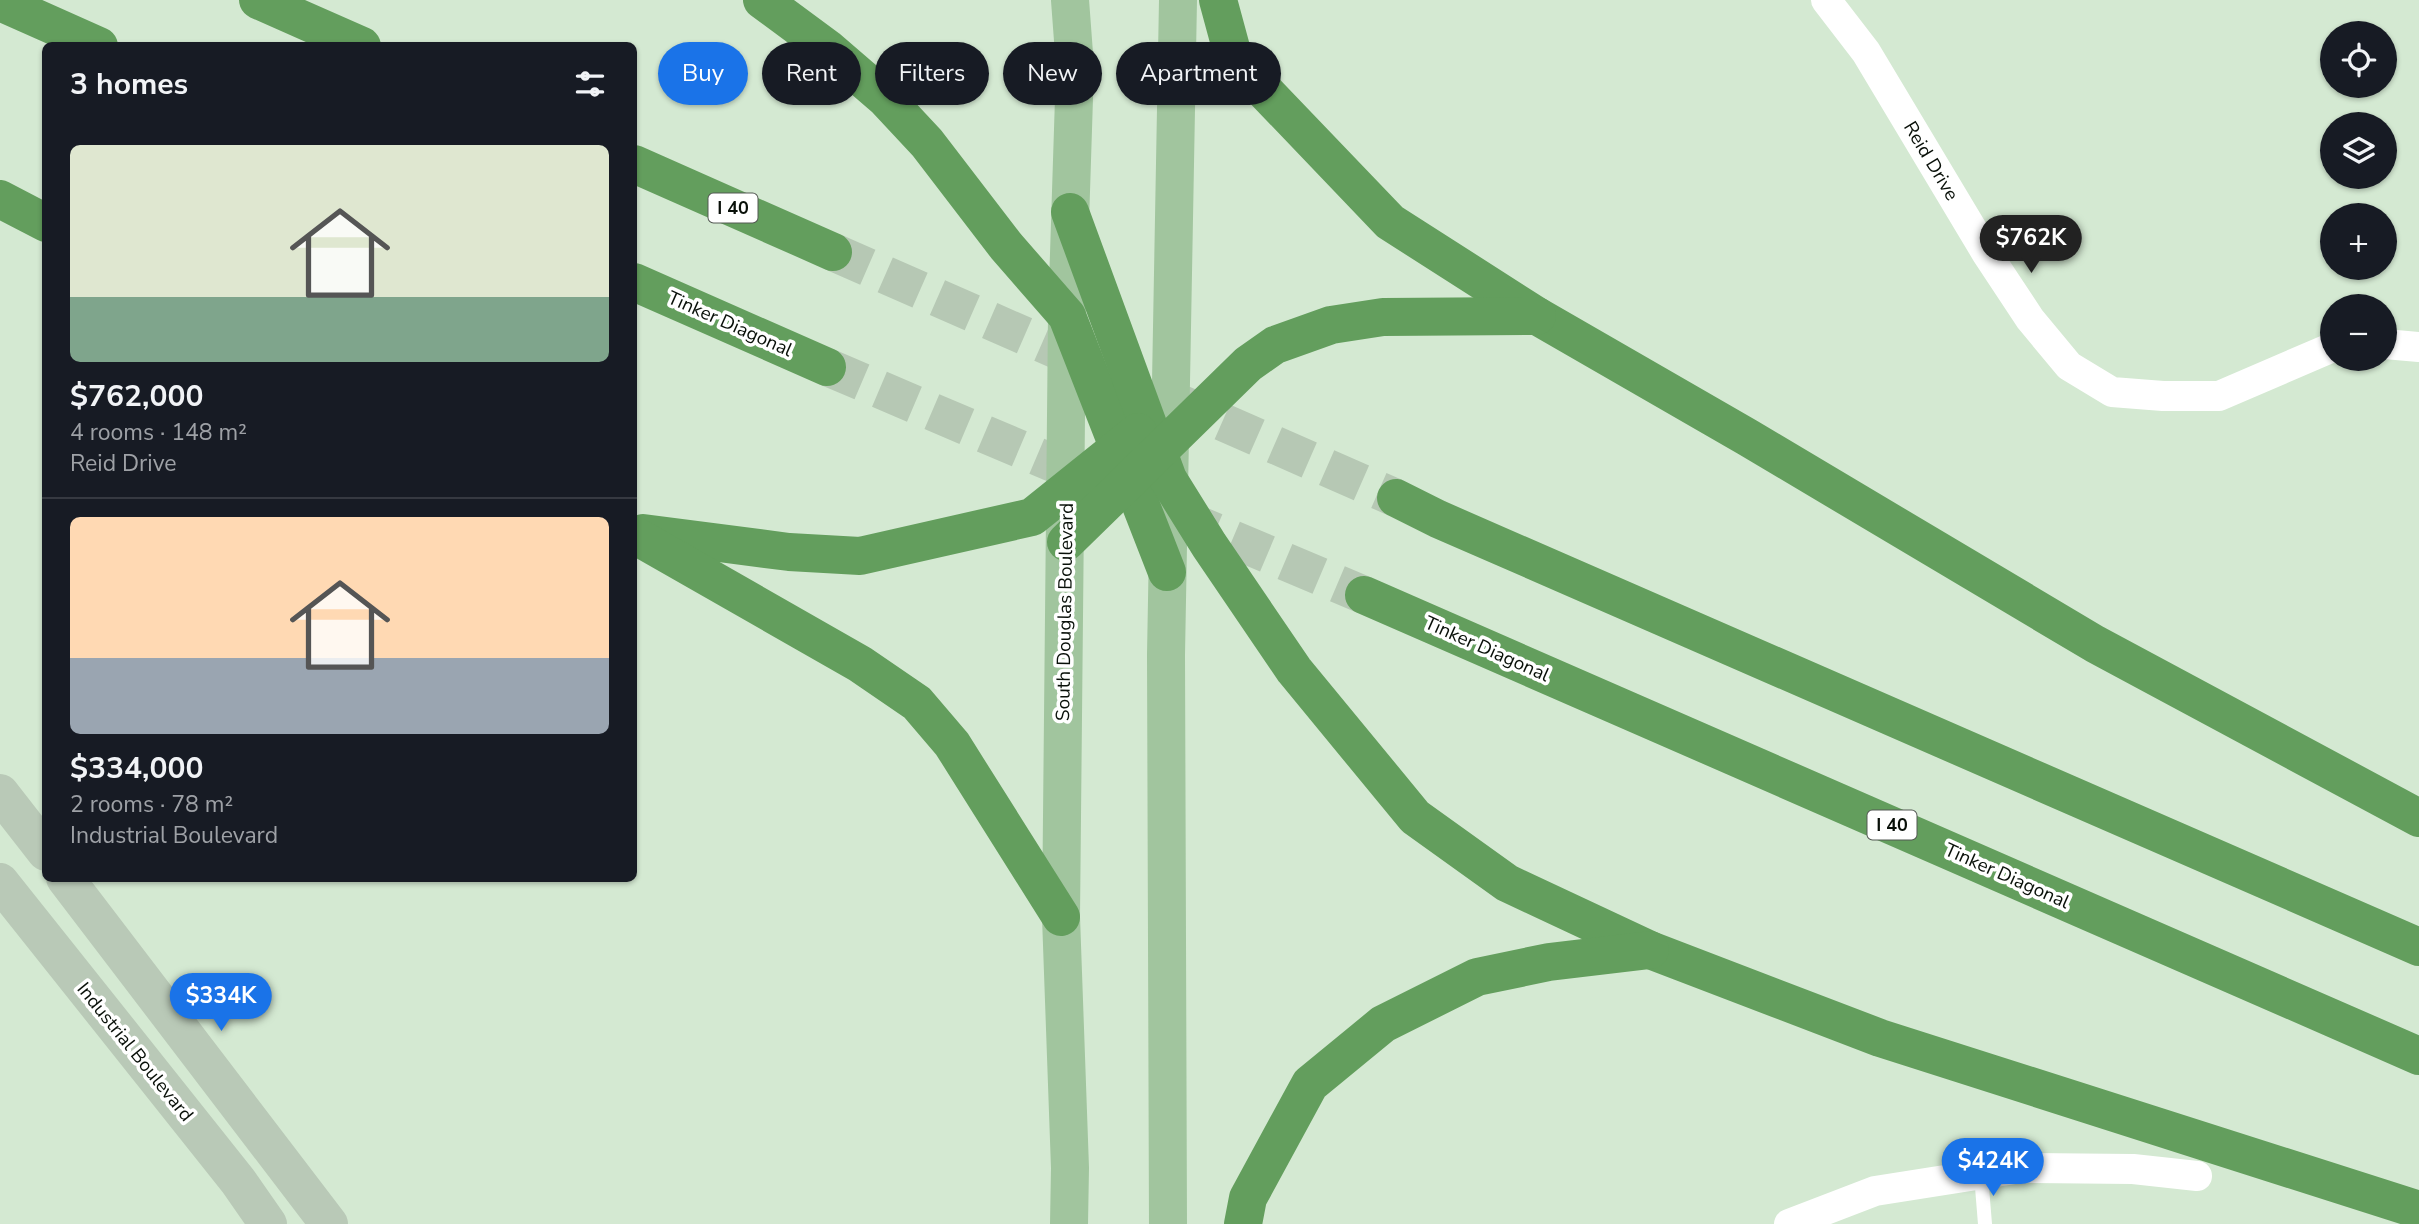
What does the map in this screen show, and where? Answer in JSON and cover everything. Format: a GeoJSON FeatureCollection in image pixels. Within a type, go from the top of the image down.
{"type":"FeatureCollection","features":[{"type":"Feature","properties":{"kind":"highway"},"geometry":{"type":"LineString","coordinates":[[258,0],[353,42]]}},
{"type":"Feature","properties":{"kind":"highway"},"geometry":{"type":"LineString","coordinates":[[762,0],[827,48],[885,98],[927,143],[1006,246],[1067,316],[1167,572]]}},
{"type":"Feature","properties":{"kind":"highway"},"geometry":{"type":"LineString","coordinates":[[1219,0],[1234,59],[1390,222],[1538,316],[1748,437],[2095,644],[2419,818]]}},
{"type":"Feature","properties":{"kind":"highway"},"geometry":{"type":"LineString","coordinates":[[0,2],[90,42]]}},
{"type":"Feature","properties":{"kind":"highway","name":"I 40"},"geometry":{"type":"LineString","coordinates":[[637,165],[833,252]]}},
{"type":"Feature","properties":{"kind":"highway"},"geometry":{"type":"LineString","coordinates":[[0,199],[42,221]]}},
{"type":"Feature","properties":{"kind":"highway"},"geometry":{"type":"LineString","coordinates":[[1070,212],[1161,440],[1209,545],[1294,670],[1415,817],[1507,883],[1650,950],[1880,1038],[2419,1210]]}},
{"type":"Feature","properties":{"kind":"highway","name":"Tinker Diagonal"},"geometry":{"type":"LineString","coordinates":[[637,283],[827,367]]}},
{"type":"Feature","properties":{"kind":"highway"},"geometry":{"type":"LineString","coordinates":[[637,534],[789,552],[860,556],[1032,517],[1066,489],[1124,463],[1161,440],[1248,364],[1275,345],[1331,325],[1383,317],[1538,316]]}},
{"type":"Feature","properties":{"kind":"highway"},"geometry":{"type":"LineString","coordinates":[[1066,542],[1124,463]]}},
{"type":"Feature","properties":{"kind":"highway"},"geometry":{"type":"LineString","coordinates":[[1396,498],[1438,519],[2419,947]]}},
{"type":"Feature","properties":{"kind":"highway"},"geometry":{"type":"LineString","coordinates":[[637,536],[860,664],[918,703],[952,744],[1061,917]]}},
{"type":"Feature","properties":{"kind":"highway","name":"Tinker Diagonal"},"geometry":{"type":"LineString","coordinates":[[1364,595],[2419,1056]]}},
{"type":"Feature","properties":{"kind":"highway"},"geometry":{"type":"LineString","coordinates":[[1243,1224],[1248,1198],[1310,1084],[1383,1024],[1477,977],[1549,962],[1650,950]]}},
{"type":"Feature","properties":{"kind":"main road","name":"South Douglas Boulevard"},"geometry":{"type":"LineString","coordinates":[[1069,1224],[1070,1168],[1061,917],[1067,316],[1075,67],[1070,0]]}},
{"type":"Feature","properties":{"kind":"main road"},"geometry":{"type":"LineString","coordinates":[[1168,1224],[1165,943],[1167,572],[1161,440],[1178,0]]}},
{"type":"Feature","properties":{"kind":"main road"},"geometry":{"type":"LineString","coordinates":[[0,793],[42,847]]}},
{"type":"Feature","properties":{"kind":"main road","name":"Industrial Boulevard"},"geometry":{"type":"LineString","coordinates":[[0,882],[238,1181],[268,1224]]}},
{"type":"Feature","properties":{"kind":"main road"},"geometry":{"type":"LineString","coordinates":[[68,882],[328,1224]]}},
{"type":"Feature","properties":{"kind":"street","name":"Reid Drive"},"geometry":{"type":"LineString","coordinates":[[1826,0],[1866,52],[2030,319],[2068,366],[2112,392],[2219,396],[2320,353]]}},
{"type":"Feature","properties":{"kind":"street"},"geometry":{"type":"LineString","coordinates":[[2397,345],[2419,348]]}},
{"type":"Feature","properties":{"kind":"street"},"geometry":{"type":"LineString","coordinates":[[1790,1224],[1875,1191],[2021,1168],[2133,1169],[2197,1176]]}},
{"type":"Feature","properties":{"kind":"lane"},"geometry":{"type":"LineString","coordinates":[[1981,1175],[1985,1224]]}},
{"type":"Feature","properties":{"kind":"tunnel"},"geometry":{"type":"LineString","coordinates":[[833,252],[1096,367]]}},
{"type":"Feature","properties":{"kind":"tunnel"},"geometry":{"type":"LineString","coordinates":[[827,367],[1095,481]]}},
{"type":"Feature","properties":{"kind":"tunnel"},"geometry":{"type":"LineString","coordinates":[[1170,399],[1396,498]]}},
{"type":"Feature","properties":{"kind":"tunnel"},"geometry":{"type":"LineString","coordinates":[[1180,517],[1364,595]]}}]}
